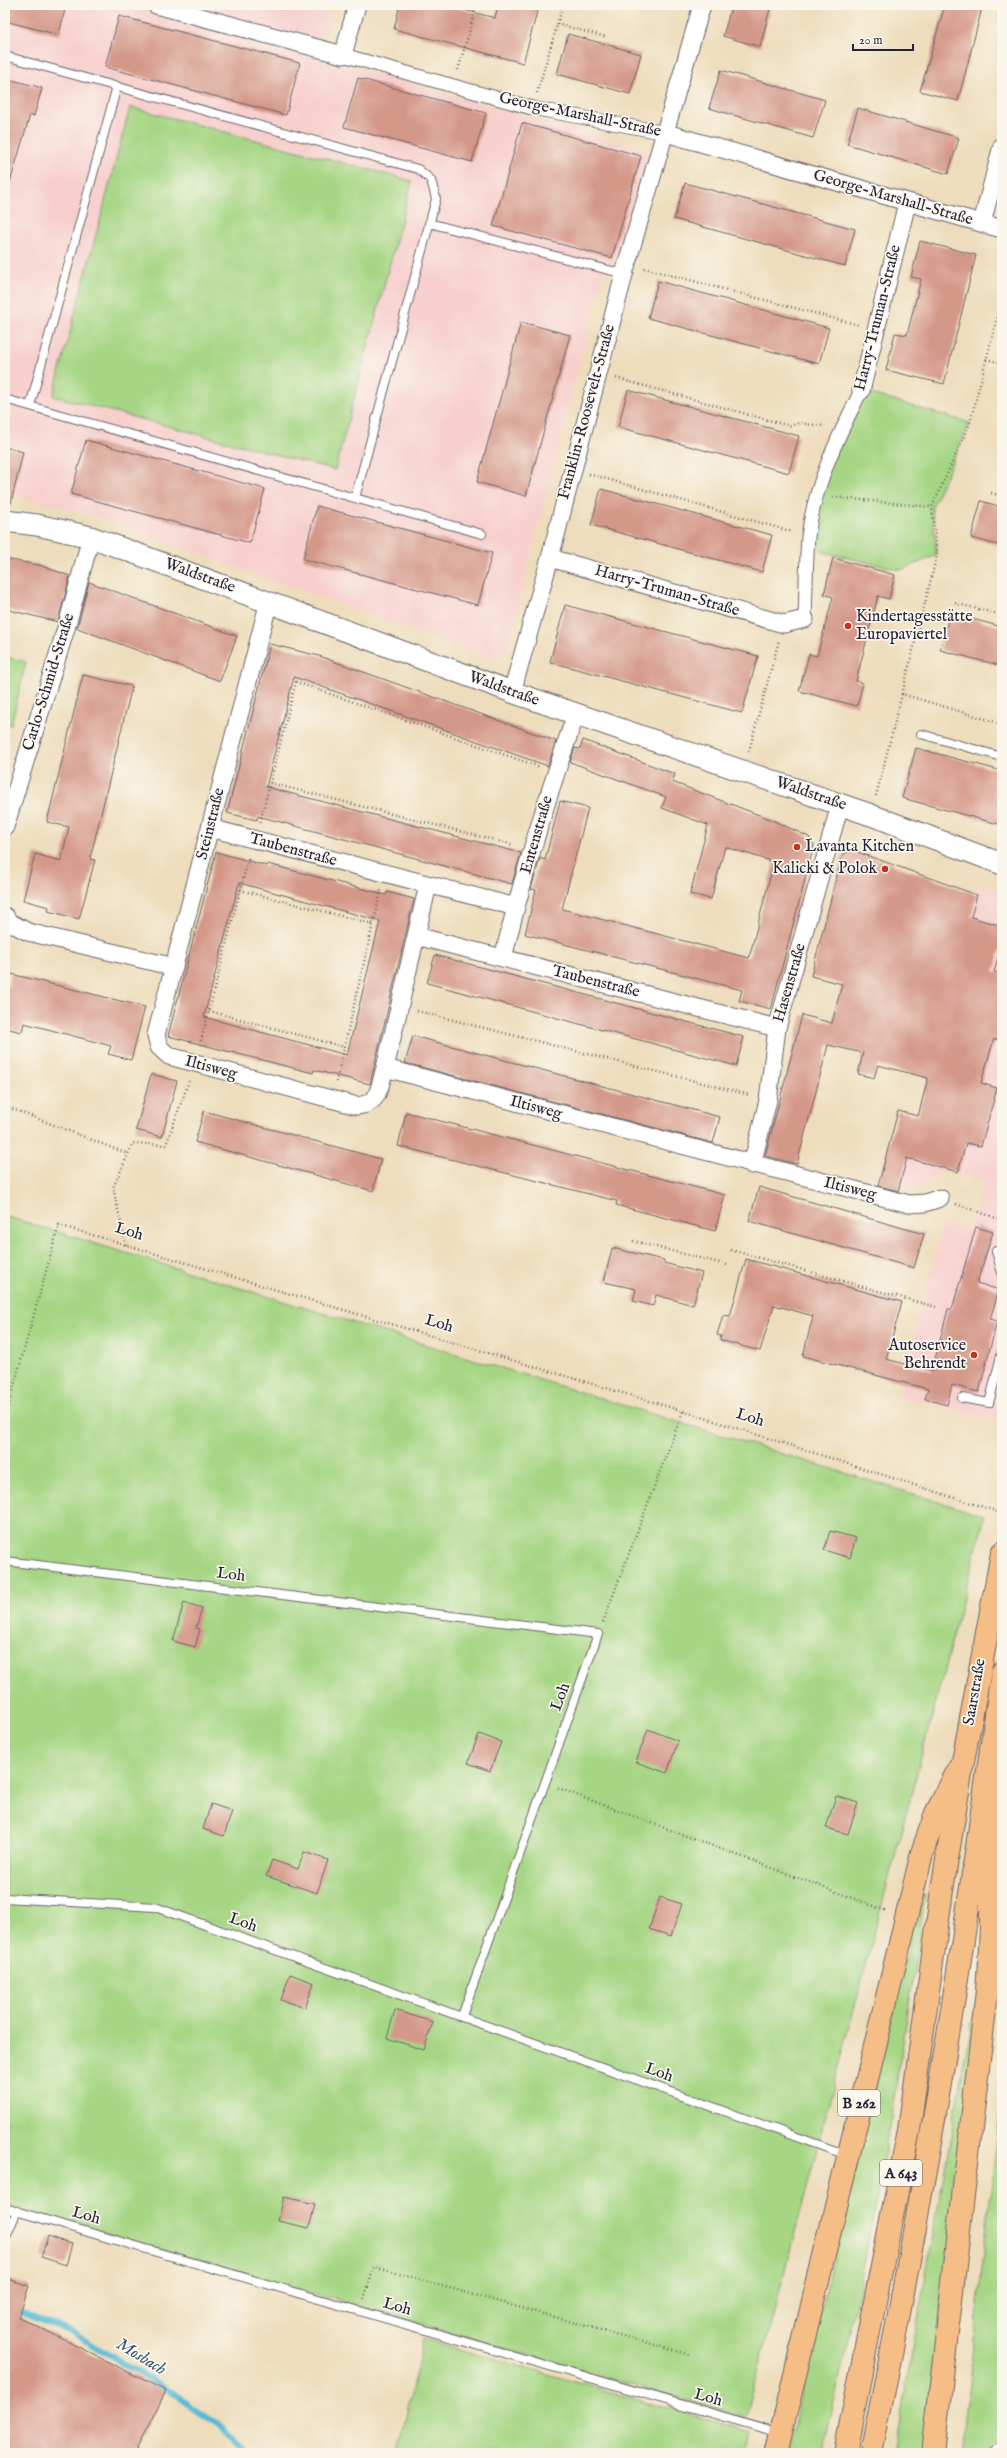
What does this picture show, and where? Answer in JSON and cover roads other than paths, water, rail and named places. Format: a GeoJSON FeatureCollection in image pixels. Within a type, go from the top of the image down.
{"type":"FeatureCollection","features":[{"type":"Feature","properties":{"kind":"main road","name":"Saarstraße"},"geometry":{"type":"LineString","coordinates":[[964,1761],[1002,1553]]}},
{"type":"Feature","properties":{"kind":"main road","name":"Saarstraße"},"geometry":{"type":"LineString","coordinates":[[991,1749],[1002,1673]]}},
{"type":"Feature","properties":{"kind":"main road"},"geometry":{"type":"LineString","coordinates":[[933,2453],[997,1929],[991,1749]]}},
{"type":"Feature","properties":{"kind":"main road","name":"A 643"},"geometry":{"type":"LineString","coordinates":[[870,2453],[898,2323],[953,2011],[991,1749]]}},
{"type":"Feature","properties":{"kind":"main road","name":"B 262"},"geometry":{"type":"LineString","coordinates":[[942,1890],[964,1761]]}},
{"type":"Feature","properties":{"kind":"main road","name":"B 262"},"geometry":{"type":"LineString","coordinates":[[778,2443],[846,2156],[922,1853],[936,1813],[964,1761]]}},
{"type":"Feature","properties":{"kind":"main road","name":"A 643"},"geometry":{"type":"LineString","coordinates":[[846,2453],[909,2130],[942,1890]]}},
{"type":"Feature","properties":{"kind":"street","name":"George-Marshall-Straße"},"geometry":{"type":"LineString","coordinates":[[156,5],[532,108],[666,133],[907,203],[1002,228]]}},
{"type":"Feature","properties":{"kind":"street"},"geometry":{"type":"LineString","coordinates":[[343,55],[357,5]]}},
{"type":"Feature","properties":{"kind":"street","name":"Franklin-Roosevelt-Straße"},"geometry":{"type":"LineString","coordinates":[[512,692],[550,558],[625,269],[666,133],[702,5]]}},
{"type":"Feature","properties":{"kind":"street"},"geometry":{"type":"LineString","coordinates":[[982,223],[1002,146]]}},
{"type":"Feature","properties":{"kind":"street","name":"Harry-Truman-Straße"},"geometry":{"type":"LineString","coordinates":[[550,558],[784,624],[805,619],[808,536],[817,496],[841,430],[861,391],[907,203]]}},
{"type":"Feature","properties":{"kind":"street","name":"Waldstraße"},"geometry":{"type":"LineString","coordinates":[[5,521],[51,527],[91,537],[269,600],[512,692],[840,805],[1002,864]]}},
{"type":"Feature","properties":{"kind":"street","name":"Carlo-Schmid-Straße"},"geometry":{"type":"LineString","coordinates":[[5,827],[68,625],[91,537]]}},
{"type":"Feature","properties":{"kind":"street","name":"Steinstraße"},"geometry":{"type":"LineString","coordinates":[[159,1047],[156,1035],[269,600]]}},
{"type":"Feature","properties":{"kind":"street","name":"Entenstraße"},"geometry":{"type":"LineString","coordinates":[[503,958],[516,907],[556,772],[576,714]]}},
{"type":"Feature","properties":{"kind":"street","name":"Hasenstraße"},"geometry":{"type":"LineString","coordinates":[[752,1165],[768,1100],[777,1028],[840,805]]}},
{"type":"Feature","properties":{"kind":"street","name":"Taubenstraße"},"geometry":{"type":"LineString","coordinates":[[210,828],[516,907]]}},
{"type":"Feature","properties":{"kind":"street"},"geometry":{"type":"LineString","coordinates":[[385,1068],[428,885]]}},
{"type":"Feature","properties":{"kind":"street"},"geometry":{"type":"LineString","coordinates":[[5,916],[9,922],[28,932],[174,967]]}},
{"type":"Feature","properties":{"kind":"street","name":"Taubenstraße"},"geometry":{"type":"LineString","coordinates":[[416,936],[777,1028]]}},
{"type":"Feature","properties":{"kind":"street","name":"Iltisweg"},"geometry":{"type":"LineString","coordinates":[[159,1047],[169,1056],[357,1106],[369,1105],[376,1097],[385,1068],[752,1165],[909,1204],[925,1203],[940,1198]]}},
{"type":"Feature","properties":{"kind":"lane"},"geometry":{"type":"LineString","coordinates":[[5,56],[418,169],[431,180],[436,199],[354,498]]}},
{"type":"Feature","properties":{"kind":"lane"},"geometry":{"type":"LineString","coordinates":[[30,406],[117,86]]}},
{"type":"Feature","properties":{"kind":"lane"},"geometry":{"type":"LineString","coordinates":[[429,223],[625,269]]}},
{"type":"Feature","properties":{"kind":"lane"},"geometry":{"type":"LineString","coordinates":[[5,399],[482,534]]}},
{"type":"Feature","properties":{"kind":"lane"},"geometry":{"type":"LineString","coordinates":[[921,734],[1002,756]]}},
{"type":"Feature","properties":{"kind":"lane"},"geometry":{"type":"LineString","coordinates":[[996,1251],[1002,1273]]}},
{"type":"Feature","properties":{"kind":"lane"},"geometry":{"type":"LineString","coordinates":[[962,1398],[990,1403],[1002,1352]]}},
{"type":"Feature","properties":{"kind":"lane","name":"Loh"},"geometry":{"type":"LineString","coordinates":[[5,1561],[598,1634],[462,2016]]}},
{"type":"Feature","properties":{"kind":"lane","name":"Loh"},"geometry":{"type":"LineString","coordinates":[[5,1898],[155,1907],[462,2016],[846,2156]]}},
{"type":"Feature","properties":{"kind":"lane","name":"Loh"},"geometry":{"type":"LineString","coordinates":[[5,2208],[360,2311],[778,2443]]}},
{"type":"Feature","properties":{"kind":"lane"},"geometry":{"type":"LineString","coordinates":[[5,2239],[17,2211]]}},
{"type":"Feature","properties":{"kind":"lane"},"geometry":{"type":"LineString","coordinates":[[992,2453],[1002,2446]]}},
{"type":"Feature","properties":{"kind":"waterway","name":"Mosbach"},"geometry":{"type":"LineString","coordinates":[[5,2306],[71,2332],[174,2393],[216,2423],[250,2453]]}},
{"type":"Feature","properties":{"kind":"place","name":"Kindertagesstätte Europaviertel"},"geometry":{"type":"Point","coordinates":[848,626]}},
{"type":"Feature","properties":{"kind":"place","name":"Lavanta Kitchen"},"geometry":{"type":"Point","coordinates":[797,847]}},
{"type":"Feature","properties":{"kind":"place","name":"Kalicki & Polok"},"geometry":{"type":"Point","coordinates":[885,869]}},
{"type":"Feature","properties":{"kind":"place","name":"Autoservice Behrendt"},"geometry":{"type":"Point","coordinates":[974,1355]}}]}
